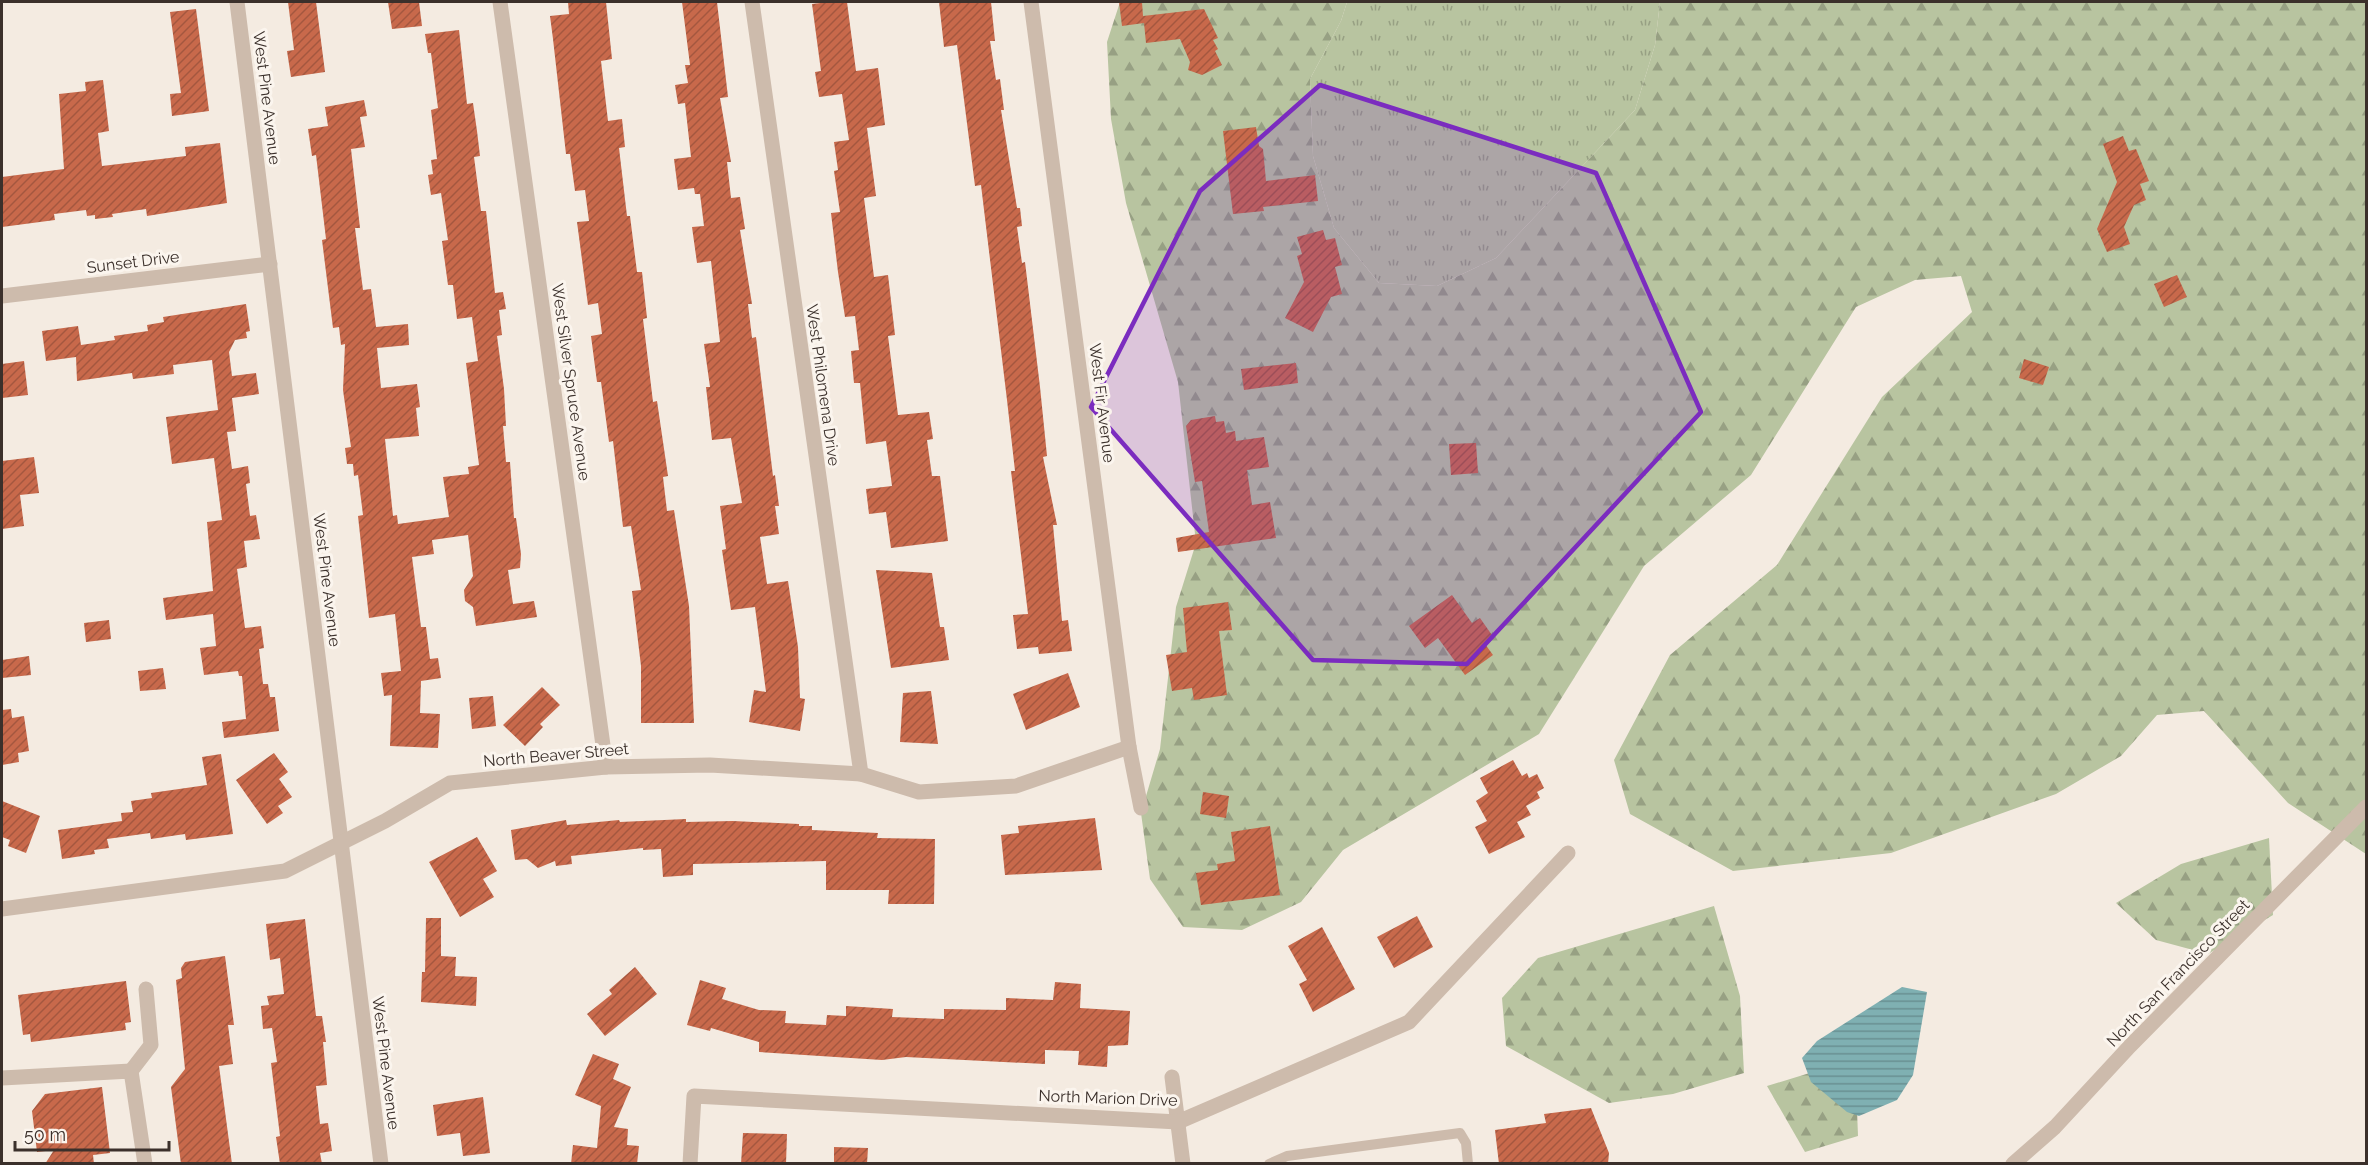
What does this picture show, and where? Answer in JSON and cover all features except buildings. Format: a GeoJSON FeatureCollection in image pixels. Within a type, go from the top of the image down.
{"type":"FeatureCollection","features":[{"type":"Feature","properties":{"kind":"street","name":"West Pine Avenue"},"geometry":{"type":"LineString","coordinates":[[237,2],[381,1164]]}},
{"type":"Feature","properties":{"kind":"street","name":"West Silver Spruce Avenue"},"geometry":{"type":"LineString","coordinates":[[500,2],[606,767]]}},
{"type":"Feature","properties":{"kind":"street","name":"West Philomena Drive"},"geometry":{"type":"LineString","coordinates":[[752,2],[861,774]]}},
{"type":"Feature","properties":{"kind":"street","name":"West Fir Avenue"},"geometry":{"type":"LineString","coordinates":[[1031,2],[1129,747],[1141,808]]}},
{"type":"Feature","properties":{"kind":"street","name":"Sunset Drive"},"geometry":{"type":"LineString","coordinates":[[2,296],[270,264]]}},
{"type":"Feature","properties":{"kind":"street","name":"North Beaver Street"},"geometry":{"type":"LineString","coordinates":[[2,909],[285,871],[386,821],[450,783],[606,767],[710,765],[861,774],[919,792],[1016,786],[1129,747]]}},
{"type":"Feature","properties":{"kind":"street","name":"North San Francisco Street"},"geometry":{"type":"LineString","coordinates":[[2013,1164],[2055,1127],[2367,807]]}},
{"type":"Feature","properties":{"kind":"street","name":"North Marion Drive"},"geometry":{"type":"LineString","coordinates":[[690,1164],[694,1096],[1178,1122],[1409,1022],[1568,853]]}},
{"type":"Feature","properties":{"kind":"street"},"geometry":{"type":"LineString","coordinates":[[145,1164],[131,1071],[151,1045],[146,989]]}},
{"type":"Feature","properties":{"kind":"street"},"geometry":{"type":"LineString","coordinates":[[2,1077],[131,1071]]}},
{"type":"Feature","properties":{"kind":"street"},"geometry":{"type":"LineString","coordinates":[[1172,1077],[1183,1164]]}},
{"type":"Feature","properties":{"kind":"lane"},"geometry":{"type":"LineString","coordinates":[[1269,1164],[1287,1156],[1312,1158],[1460,1133],[1466,1143],[1468,1164]]}},
{"type":"Feature","properties":{"kind":"highlighted area"},"geometry":{"type":"Polygon","coordinates":[[[1320,85],[1596,173],[1701,412],[1467,664],[1313,660],[1091,407],[1200,191],[1320,85]]]}},
{"type":"Feature","properties":{"kind":"green space"},"geometry":{"type":"Polygon","coordinates":[[[1120,2],[1347,2],[1341,21],[1310,79],[1313,156],[1334,228],[1379,283],[1437,286],[1496,258],[1635,110],[1655,45],[1660,2],[2366,2],[2366,854],[2288,803],[2204,711],[2157,715],[2121,756],[2056,794],[1891,853],[1733,871],[1630,814],[1614,760],[1670,655],[1777,565],[1882,397],[1972,312],[1961,276],[1915,280],[1856,307],[1751,475],[1644,566],[1539,734],[1343,850],[1301,902],[1242,930],[1183,927],[1150,879],[1141,813],[1160,749],[1176,607],[1196,543],[1178,382],[1126,203],[1111,119],[1107,42],[1120,2]]]}},
{"type":"Feature","properties":{"kind":"green space"},"geometry":{"type":"Polygon","coordinates":[[[1347,2],[1660,2],[1655,45],[1635,110],[1496,258],[1437,286],[1379,283],[1334,228],[1313,156],[1310,79],[1341,21],[1347,2]]]}},
{"type":"Feature","properties":{"kind":"green space"},"geometry":{"type":"Polygon","coordinates":[[[2269,838],[2273,915],[2208,954],[2156,940],[2116,903],[2181,864],[2269,838]]]}},
{"type":"Feature","properties":{"kind":"green space"},"geometry":{"type":"Polygon","coordinates":[[[1714,906],[1740,996],[1744,1073],[1673,1094],[1609,1103],[1506,1046],[1502,998],[1538,958],[1714,906]]]}},
{"type":"Feature","properties":{"kind":"green space"},"geometry":{"type":"Polygon","coordinates":[[[1855,1059],[1858,1136],[1805,1152],[1767,1086],[1855,1059]]]}},
{"type":"Feature","properties":{"kind":"water"},"geometry":{"type":"Polygon","coordinates":[[[1902,987],[1927,992],[1913,1075],[1897,1100],[1859,1116],[1847,1112],[1811,1082],[1802,1058],[1817,1041],[1902,987]]]}}]}
